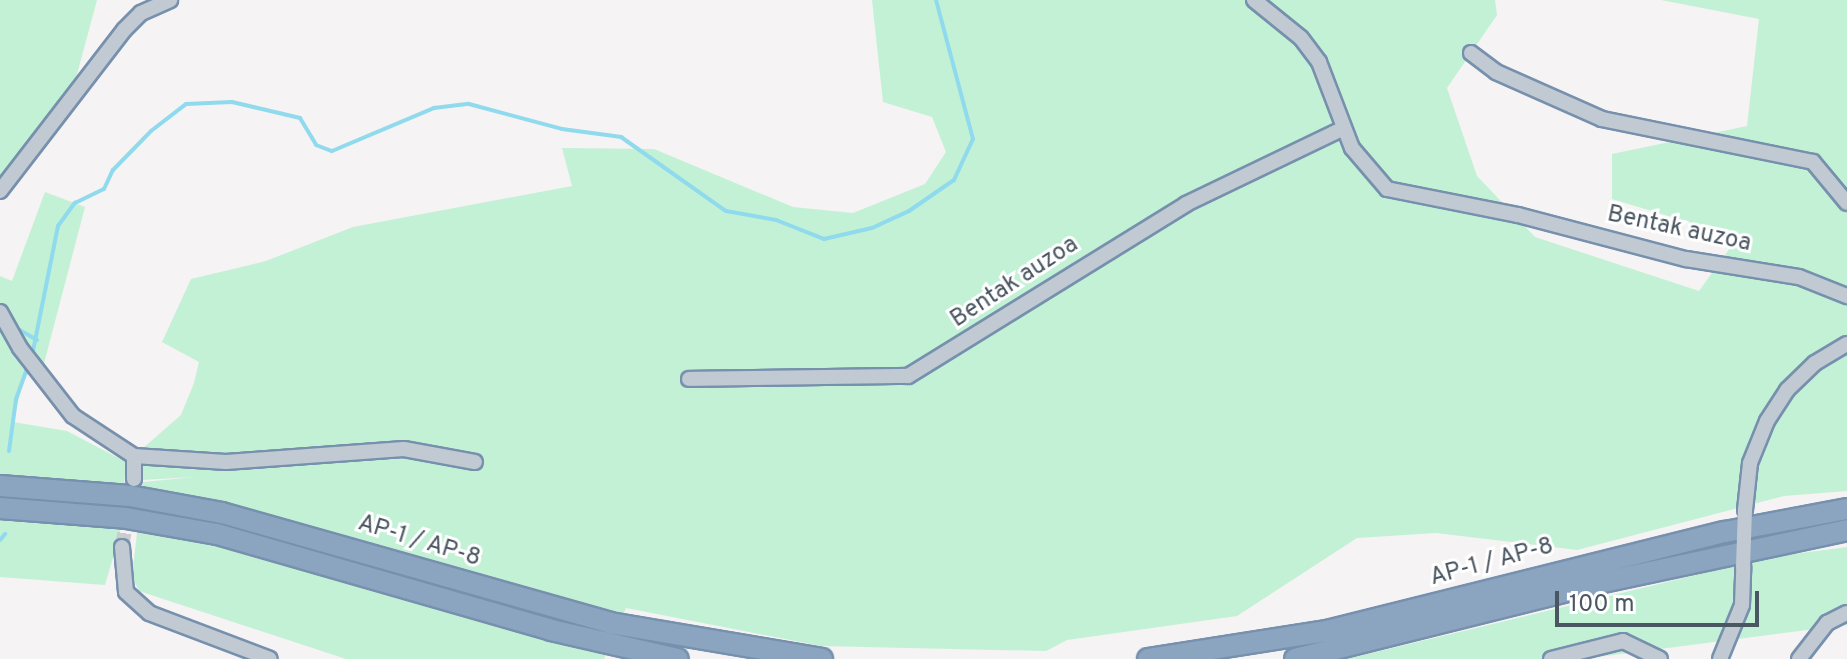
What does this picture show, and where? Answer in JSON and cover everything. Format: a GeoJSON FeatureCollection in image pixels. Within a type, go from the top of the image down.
{"type":"FeatureCollection","features":[{"type":"Feature","properties":{"kind":"highway","name":"AP-1 / AP-8"},"geometry":{"type":"LineString","coordinates":[[0,486],[130,496],[222,513],[610,623],[822,659]]}},
{"type":"Feature","properties":{"kind":"highway","name":"AP-1 / AP-8"},"geometry":{"type":"LineString","coordinates":[[0,508],[126,518],[217,534],[551,630],[678,659]]}},
{"type":"Feature","properties":{"kind":"highway","name":"AP-1 / AP-8"},"geometry":{"type":"LineString","coordinates":[[1148,659],[1327,631],[1725,532],[1847,509]]}},
{"type":"Feature","properties":{"kind":"highway","name":"AP-1 / AP-8"},"geometry":{"type":"LineString","coordinates":[[1295,659],[1603,582],[1847,530]]}},
{"type":"Feature","properties":{"kind":"street"},"geometry":{"type":"LineString","coordinates":[[0,191],[124,30],[141,13],[170,0]]}},
{"type":"Feature","properties":{"kind":"street","name":"Bentak auzoa"},"geometry":{"type":"LineString","coordinates":[[1254,0],[1301,38],[1319,62],[1342,129],[1366,167],[1399,194],[1477,205],[1686,259],[1799,277],[1847,296]]}},
{"type":"Feature","properties":{"kind":"street"},"geometry":{"type":"LineString","coordinates":[[1471,53],[1496,72],[1602,119],[1813,162],[1847,203]]}},
{"type":"Feature","properties":{"kind":"street","name":"Bentak auzoa"},"geometry":{"type":"LineString","coordinates":[[689,379],[908,376],[1186,204],[1342,129]]}},
{"type":"Feature","properties":{"kind":"street"},"geometry":{"type":"LineString","coordinates":[[1,315],[20,348],[73,416],[134,456],[226,462],[404,449],[475,462]]}},
{"type":"Feature","properties":{"kind":"street"},"geometry":{"type":"LineString","coordinates":[[1720,659],[1742,605],[1750,463],[1767,421],[1806,372],[1847,344]]}},
{"type":"Feature","properties":{"kind":"street"},"geometry":{"type":"LineString","coordinates":[[134,456],[134,479]]}},
{"type":"Feature","properties":{"kind":"street"},"geometry":{"type":"LineString","coordinates":[[122,547],[126,592],[149,613],[270,659]]}},
{"type":"Feature","properties":{"kind":"street"},"geometry":{"type":"LineString","coordinates":[[1799,659],[1827,623],[1847,613]]}},
{"type":"Feature","properties":{"kind":"street"},"geometry":{"type":"LineString","coordinates":[[1551,659],[1601,652],[1623,641],[1660,659]]}},
{"type":"Feature","properties":{"kind":"green space"},"geometry":{"type":"Polygon","coordinates":[[[0,0],[97,0],[72,93],[0,191],[0,0]]]}},
{"type":"Feature","properties":{"kind":"green space"},"geometry":{"type":"Polygon","coordinates":[[[872,0],[1495,0],[1497,15],[1447,88],[1477,176],[1535,237],[1699,291],[1738,237],[1612,199],[1612,154],[1747,126],[1759,19],[1661,0],[1847,0],[1847,491],[1784,496],[1577,550],[1436,533],[1357,538],[1237,616],[1067,640],[1046,651],[821,646],[626,608],[604,659],[346,659],[139,591],[132,576],[143,482],[195,477],[142,480],[134,456],[181,415],[194,383],[199,362],[162,342],[191,279],[266,261],[353,227],[572,186],[562,148],[654,149],[793,207],[853,213],[925,184],[946,152],[932,117],[883,102],[872,0]]]}},
{"type":"Feature","properties":{"kind":"green space"},"geometry":{"type":"Polygon","coordinates":[[[45,192],[85,207],[41,375],[25,375],[13,422],[67,431],[126,462],[120,534],[105,585],[0,577],[0,276],[12,281],[45,192]]]}},
{"type":"Feature","properties":{"kind":"green space"},"geometry":{"type":"Polygon","coordinates":[[[1847,547],[1847,625],[1582,659],[1347,659],[1771,557],[1847,547]]]}},
{"type":"Feature","properties":{"kind":"waterway"},"geometry":{"type":"LineString","coordinates":[[32,356],[58,226],[75,203],[104,189],[113,170],[151,131],[186,104],[232,102],[300,118],[316,145],[332,151],[434,108],[469,104],[562,129],[621,137],[726,211],[776,220],[824,239],[872,228],[909,211],[954,180],[973,139],[936,0]]}},
{"type":"Feature","properties":{"kind":"waterway"},"geometry":{"type":"LineString","coordinates":[[18,329],[37,340]]}},
{"type":"Feature","properties":{"kind":"waterway"},"geometry":{"type":"LineString","coordinates":[[9,451],[16,399],[29,364]]}},
{"type":"Feature","properties":{"kind":"waterway"},"geometry":{"type":"LineString","coordinates":[[0,540],[5,534]]}},
{"type":"Feature","properties":{"kind":"tunnel"},"geometry":{"type":"LineString","coordinates":[[122,547],[132,487]]}}]}
